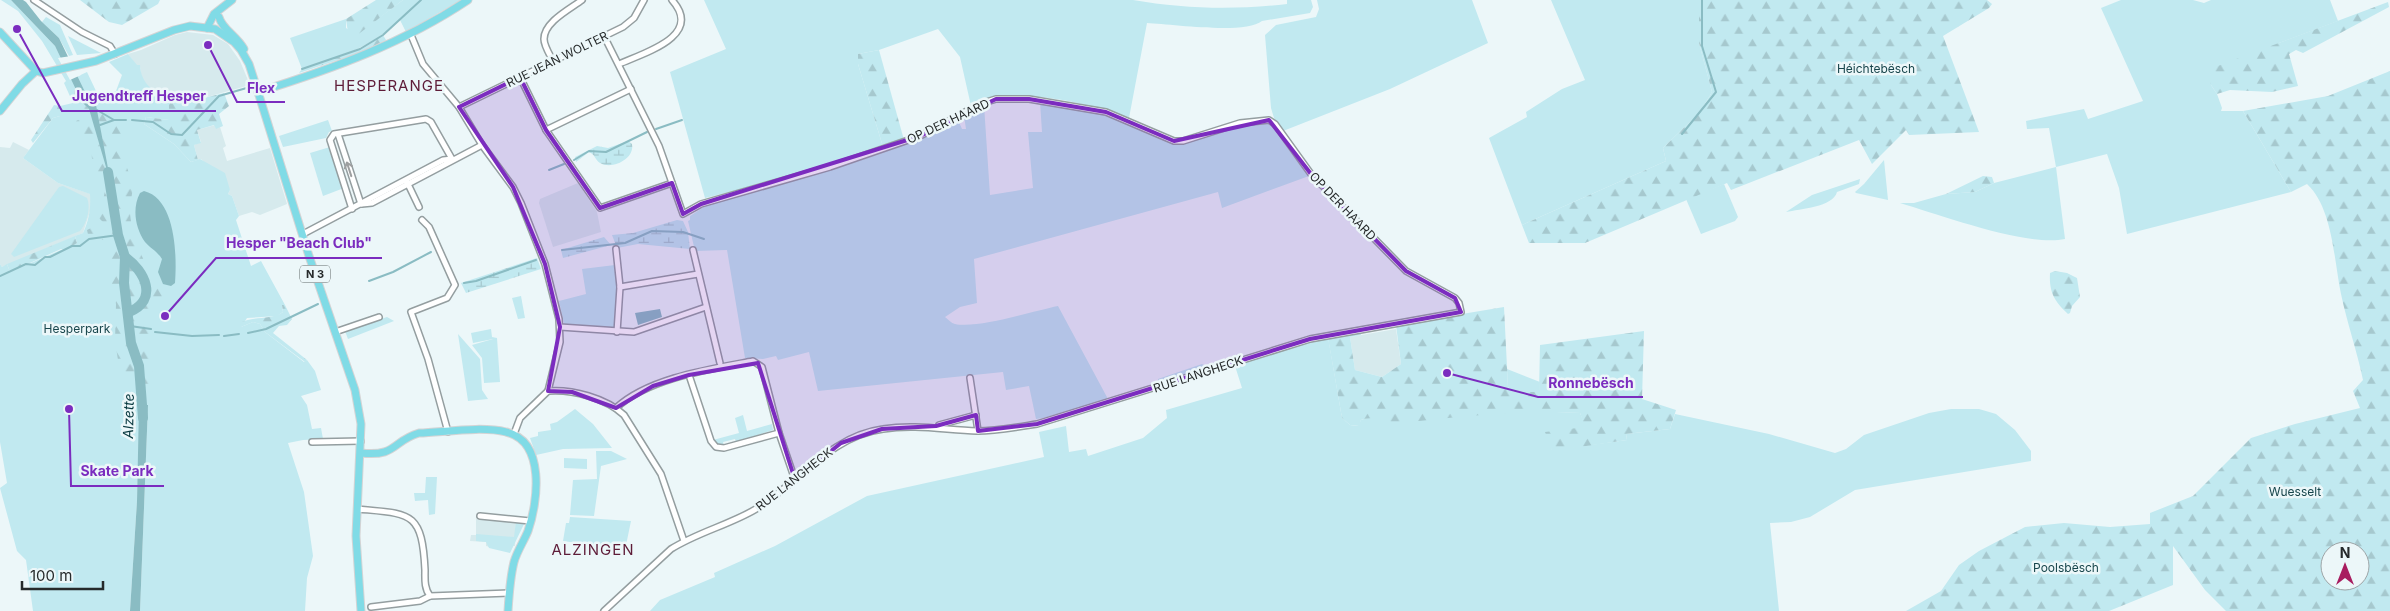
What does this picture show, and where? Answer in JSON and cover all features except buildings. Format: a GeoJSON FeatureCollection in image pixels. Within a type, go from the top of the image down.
{"type":"FeatureCollection","features":[{"type":"Feature","properties":{"kind":"main road"},"geometry":{"type":"LineString","coordinates":[[211,29],[211,18],[232,0]]}},
{"type":"Feature","properties":{"kind":"main road"},"geometry":{"type":"LineString","coordinates":[[258,92],[363,55],[411,35],[468,0]]}},
{"type":"Feature","properties":{"kind":"main road"},"geometry":{"type":"LineString","coordinates":[[211,29],[219,17],[222,8]]}},
{"type":"Feature","properties":{"kind":"main road"},"geometry":{"type":"LineString","coordinates":[[219,17],[222,27],[239,40],[249,64]]}},
{"type":"Feature","properties":{"kind":"main road"},"geometry":{"type":"LineString","coordinates":[[0,32],[36,71],[43,73],[96,61],[182,28],[211,29]]}},
{"type":"Feature","properties":{"kind":"main road","name":"N 3"},"geometry":{"type":"LineString","coordinates":[[211,29],[234,42],[249,64],[302,234],[355,390],[361,441],[357,558],[361,611]]}},
{"type":"Feature","properties":{"kind":"main road"},"geometry":{"type":"LineString","coordinates":[[0,111],[22,84],[36,71]]}},
{"type":"Feature","properties":{"kind":"main road"},"geometry":{"type":"LineString","coordinates":[[361,453],[385,453],[419,433],[491,430],[514,434],[530,447],[536,467],[530,521],[514,562],[508,611]]}},
{"type":"Feature","properties":{"kind":"street"},"geometry":{"type":"LineString","coordinates":[[34,0],[82,32],[110,46],[115,54]]}},
{"type":"Feature","properties":{"kind":"street"},"geometry":{"type":"LineString","coordinates":[[553,61],[544,42],[545,33],[554,21],[582,0]]}},
{"type":"Feature","properties":{"kind":"street","name":"RUE JEAN WOLTER"},"geometry":{"type":"LineString","coordinates":[[459,107],[628,23],[644,0]]}},
{"type":"Feature","properties":{"kind":"street"},"geometry":{"type":"LineString","coordinates":[[619,64],[672,38],[681,28],[680,12],[672,0]]}},
{"type":"Feature","properties":{"kind":"street"},"geometry":{"type":"LineString","coordinates":[[411,35],[423,64],[459,107],[482,145],[513,187],[522,203],[544,264],[560,327],[560,342],[548,391],[520,418],[514,434]]}},
{"type":"Feature","properties":{"kind":"street"},"geometry":{"type":"LineString","coordinates":[[520,77],[546,130],[600,208],[672,183],[660,146],[604,36]]}},
{"type":"Feature","properties":{"kind":"street"},"geometry":{"type":"LineString","coordinates":[[546,130],[631,88]]}},
{"type":"Feature","properties":{"kind":"street","name":"OP DER HAARD"},"geometry":{"type":"LineString","coordinates":[[672,183],[683,214],[701,204],[830,167],[920,136],[980,104],[996,100],[1029,99],[1099,110],[1133,122],[1163,138],[1174,141],[1262,119],[1275,124],[1311,174],[1406,271],[1454,298],[1459,304],[1461,312]]}},
{"type":"Feature","properties":{"kind":"street"},"geometry":{"type":"LineString","coordinates":[[352,209],[331,143],[332,136],[426,119],[431,122],[452,159]]}},
{"type":"Feature","properties":{"kind":"street"},"geometry":{"type":"LineString","coordinates":[[338,134],[361,204]]}},
{"type":"Feature","properties":{"kind":"street"},"geometry":{"type":"LineString","coordinates":[[302,234],[443,160],[452,159],[482,145]]}},
{"type":"Feature","properties":{"kind":"street"},"geometry":{"type":"LineString","coordinates":[[361,204],[372,203],[445,166],[452,159]]}},
{"type":"Feature","properties":{"kind":"street"},"geometry":{"type":"LineString","coordinates":[[405,179],[419,207]]}},
{"type":"Feature","properties":{"kind":"street"},"geometry":{"type":"LineString","coordinates":[[422,220],[429,227],[437,242],[455,286],[447,298],[411,312],[428,359],[448,432]]}},
{"type":"Feature","properties":{"kind":"street"},"geometry":{"type":"LineString","coordinates":[[616,249],[620,287],[617,332]]}},
{"type":"Feature","properties":{"kind":"street"},"geometry":{"type":"LineString","coordinates":[[693,250],[720,363]]}},
{"type":"Feature","properties":{"kind":"street"},"geometry":{"type":"LineString","coordinates":[[620,287],[698,274]]}},
{"type":"Feature","properties":{"kind":"street"},"geometry":{"type":"LineString","coordinates":[[560,327],[634,332],[706,306]]}},
{"type":"Feature","properties":{"kind":"street","name":"RUE LANGHECK"},"geometry":{"type":"LineString","coordinates":[[604,611],[656,562],[684,541],[736,520],[778,495],[823,456],[841,443],[859,435],[882,429],[936,426],[978,431],[1037,424],[1310,339],[1461,312]]}},
{"type":"Feature","properties":{"kind":"street"},"geometry":{"type":"LineString","coordinates":[[334,332],[379,317]]}},
{"type":"Feature","properties":{"kind":"street"},"geometry":{"type":"LineString","coordinates":[[616,408],[624,400],[653,386],[689,374],[753,362],[758,363],[762,367],[779,433],[795,480]]}},
{"type":"Feature","properties":{"kind":"street"},"geometry":{"type":"LineString","coordinates":[[689,374],[711,441],[716,447],[724,448],[779,433]]}},
{"type":"Feature","properties":{"kind":"street"},"geometry":{"type":"LineString","coordinates":[[970,378],[978,431]]}},
{"type":"Feature","properties":{"kind":"street"},"geometry":{"type":"LineString","coordinates":[[548,391],[572,392],[616,408],[624,415],[661,474],[684,541]]}},
{"type":"Feature","properties":{"kind":"street","name":"RUE LANGHECK"},"geometry":{"type":"LineString","coordinates":[[936,426],[976,415]]}},
{"type":"Feature","properties":{"kind":"street"},"geometry":{"type":"LineString","coordinates":[[312,442],[361,441]]}},
{"type":"Feature","properties":{"kind":"street"},"geometry":{"type":"LineString","coordinates":[[358,509],[398,513],[414,522],[423,541],[425,587],[430,596]]}},
{"type":"Feature","properties":{"kind":"street"},"geometry":{"type":"LineString","coordinates":[[480,516],[530,521]]}},
{"type":"Feature","properties":{"kind":"street"},"geometry":{"type":"LineString","coordinates":[[371,606],[420,601],[430,596],[509,593]]}},
{"type":"Feature","properties":{"kind":"highlighted area"},"geometry":{"type":"Polygon","coordinates":[[[520,77],[546,130],[600,208],[672,183],[683,214],[701,204],[920,136],[996,99],[1029,99],[1106,112],[1174,141],[1269,120],[1311,174],[1406,271],[1455,298],[1461,312],[1310,339],[1037,424],[978,431],[976,415],[936,426],[882,429],[841,443],[795,480],[758,363],[689,375],[653,386],[616,408],[572,392],[548,391],[560,327],[545,264],[513,187],[459,107],[520,77]]]}},
{"type":"Feature","properties":{"kind":"shaded area"},"geometry":{"type":"Polygon","coordinates":[[[11,0],[23,0],[26,2],[41,21],[59,38],[85,92],[96,105],[111,184],[89,109],[82,102],[55,46],[11,0]]]}},
{"type":"Feature","properties":{"kind":"shaded area"},"geometry":{"type":"Polygon","coordinates":[[[187,32],[213,35],[228,44],[240,61],[250,85],[200,99],[161,96],[145,84],[141,76],[140,66],[137,66],[128,54],[187,32]]]}},
{"type":"Feature","properties":{"kind":"shaded area"},"geometry":{"type":"Polygon","coordinates":[[[215,125],[216,128],[220,127],[226,146],[223,148],[227,161],[270,148],[287,204],[260,215],[252,212],[239,216],[232,196],[228,194],[230,190],[201,159],[198,160],[194,145],[201,142],[197,130],[215,125]]]}},
{"type":"Feature","properties":{"kind":"shaded area"},"geometry":{"type":"Polygon","coordinates":[[[13,142],[29,150],[23,158],[58,183],[91,194],[91,208],[83,233],[2,267],[0,264],[0,147],[10,148],[13,142]]]}},
{"type":"Feature","properties":{"kind":"shaded area"},"geometry":{"type":"Polygon","coordinates":[[[578,183],[597,212],[601,232],[553,247],[539,203],[540,199],[578,183]]]}},
{"type":"Feature","properties":{"kind":"shaded area"},"geometry":{"type":"Polygon","coordinates":[[[144,191],[155,196],[163,205],[172,230],[175,244],[176,272],[175,283],[171,286],[163,284],[158,272],[162,259],[145,242],[137,224],[136,205],[140,193],[144,191]]]}},
{"type":"Feature","properties":{"kind":"shaded area"},"geometry":{"type":"Polygon","coordinates":[[[660,309],[662,317],[638,325],[635,313],[660,309]]]}},
{"type":"Feature","properties":{"kind":"shaded area"},"geometry":{"type":"Polygon","coordinates":[[[1396,329],[1401,364],[1382,377],[1355,370],[1350,337],[1396,329]]]}},
{"type":"Feature","properties":{"kind":"shaded area"},"geometry":{"type":"Polygon","coordinates":[[[139,405],[148,405],[140,611],[130,611],[137,501],[139,405]]]}},
{"type":"Feature","properties":{"kind":"shaded area"},"geometry":{"type":"Polygon","coordinates":[[[476,519],[516,521],[515,546],[513,546],[510,552],[486,546],[486,542],[470,541],[471,535],[476,535],[476,519]]]}},
{"type":"Feature","properties":{"kind":"green space","name":"Hesperpark"},"geometry":{"type":"Polygon","coordinates":[[[1,0],[11,0],[55,46],[72,79],[87,72],[96,91],[104,94],[116,91],[122,75],[109,62],[128,54],[137,65],[140,65],[143,78],[154,91],[173,97],[169,101],[169,120],[146,117],[144,124],[174,144],[191,162],[200,159],[225,173],[230,190],[228,194],[232,196],[239,216],[236,220],[251,266],[261,261],[285,305],[282,306],[283,312],[277,316],[247,318],[241,327],[253,322],[260,324],[265,332],[304,362],[307,360],[315,371],[321,390],[301,396],[307,405],[312,429],[321,428],[323,439],[288,443],[304,492],[313,556],[307,578],[305,611],[140,611],[148,405],[140,405],[137,501],[130,611],[33,611],[26,560],[17,551],[0,488],[7,483],[0,442],[0,264],[2,267],[7,264],[10,272],[77,243],[75,236],[83,233],[88,219],[90,194],[58,183],[23,158],[53,118],[60,116],[60,106],[73,103],[64,83],[66,81],[42,41],[18,11],[1,0]]]}},
{"type":"Feature","properties":{"kind":"green space"},"geometry":{"type":"Polygon","coordinates":[[[80,0],[160,0],[158,4],[122,25],[109,22],[80,0]]]}},
{"type":"Feature","properties":{"kind":"green space"},"geometry":{"type":"Polygon","coordinates":[[[376,0],[403,0],[356,36],[348,33],[346,19],[376,0]]]}},
{"type":"Feature","properties":{"kind":"green space"},"geometry":{"type":"Polygon","coordinates":[[[403,0],[461,0],[406,32],[400,20],[365,45],[302,69],[290,38],[346,19],[346,28],[356,35],[403,0]]]}},
{"type":"Feature","properties":{"kind":"green space"},"geometry":{"type":"Polygon","coordinates":[[[704,0],[1133,0],[1191,7],[1229,8],[1287,4],[1287,0],[1311,0],[1313,7],[1310,13],[1262,21],[1240,27],[1207,28],[1147,23],[1129,118],[1092,106],[1029,96],[989,100],[971,106],[960,57],[938,29],[879,50],[858,54],[858,64],[883,147],[785,178],[705,198],[670,72],[726,49],[704,0]]]}},
{"type":"Feature","properties":{"kind":"green space"},"geometry":{"type":"Polygon","coordinates":[[[1317,0],[1472,0],[1488,43],[1390,89],[1283,131],[1274,118],[1271,108],[1265,35],[1276,25],[1316,17],[1319,9],[1317,0]]]}},
{"type":"Feature","properties":{"kind":"green space"},"geometry":{"type":"Polygon","coordinates":[[[1551,0],[1699,0],[1699,43],[1712,92],[1700,112],[1663,148],[1666,161],[1522,225],[1489,138],[1527,117],[1526,112],[1562,89],[1585,80],[1551,0]]]}},
{"type":"Feature","properties":{"kind":"green space","name":"Héichtebësch"},"geometry":{"type":"Polygon","coordinates":[[[1699,0],[1987,0],[1992,4],[1989,8],[1943,36],[1979,132],[1909,135],[1906,130],[1872,164],[1859,140],[1731,190],[1727,183],[1585,243],[1529,243],[1522,225],[1666,161],[1663,148],[1700,112],[1712,92],[1699,43],[1699,0]]]}},
{"type":"Feature","properties":{"kind":"green space"},"geometry":{"type":"Polygon","coordinates":[[[2121,0],[2193,0],[2204,3],[2211,0],[2330,0],[2338,21],[2279,43],[2211,85],[2217,94],[2222,108],[2221,111],[2243,111],[2291,192],[2127,234],[2119,188],[2107,154],[2056,167],[2049,128],[2027,129],[2026,121],[2084,109],[2088,119],[2143,101],[2101,8],[2121,0]]]}},
{"type":"Feature","properties":{"kind":"green space"},"geometry":{"type":"Polygon","coordinates":[[[2388,2],[2389,7],[2303,53],[2296,50],[2289,54],[2298,86],[2272,92],[2230,90],[2217,94],[2211,85],[2209,76],[2215,67],[2388,2]]]}},
{"type":"Feature","properties":{"kind":"green space"},"geometry":{"type":"Polygon","coordinates":[[[46,17],[60,25],[73,55],[69,56],[59,38],[42,22],[46,17]]]}},
{"type":"Feature","properties":{"kind":"green space"},"geometry":{"type":"Polygon","coordinates":[[[383,35],[386,40],[362,52],[299,73],[302,69],[360,49],[383,35]]]}},
{"type":"Feature","properties":{"kind":"green space"},"geometry":{"type":"Polygon","coordinates":[[[68,36],[101,53],[77,55],[68,36]]]}},
{"type":"Feature","properties":{"kind":"green space"},"geometry":{"type":"Polygon","coordinates":[[[879,50],[904,140],[883,147],[858,64],[858,54],[879,50]]]}},
{"type":"Feature","properties":{"kind":"green space"},"geometry":{"type":"Polygon","coordinates":[[[2390,71],[2390,611],[2226,611],[2205,590],[2173,546],[2173,585],[2109,611],[1906,611],[1941,591],[1959,565],[1979,551],[2025,527],[2064,523],[2110,527],[2150,524],[2150,513],[2193,496],[2251,438],[2295,424],[2360,408],[2353,391],[2363,380],[2341,294],[2331,236],[2322,207],[2316,194],[2307,184],[2291,192],[2243,111],[2328,96],[2390,71]]]}},
{"type":"Feature","properties":{"kind":"green space"},"geometry":{"type":"Polygon","coordinates":[[[75,85],[82,102],[89,109],[109,177],[97,111],[101,107],[109,107],[111,113],[124,122],[126,128],[122,135],[121,148],[132,183],[131,224],[142,256],[164,294],[162,298],[153,302],[150,310],[153,372],[156,379],[152,389],[133,393],[118,360],[115,341],[116,304],[106,261],[110,240],[89,239],[87,230],[103,222],[98,217],[97,210],[102,205],[105,191],[112,190],[111,184],[102,185],[97,176],[92,160],[92,144],[80,142],[76,121],[83,118],[85,113],[74,96],[75,85]]]}},
{"type":"Feature","properties":{"kind":"green space"},"geometry":{"type":"Polygon","coordinates":[[[224,93],[229,106],[219,114],[223,126],[216,129],[214,125],[197,130],[201,143],[194,145],[198,160],[191,162],[174,144],[144,124],[146,117],[169,120],[169,101],[173,97],[200,99],[224,93]]]}},
{"type":"Feature","properties":{"kind":"green space"},"geometry":{"type":"Polygon","coordinates":[[[1040,102],[1112,116],[1158,137],[1179,142],[1240,125],[1261,121],[1269,123],[1309,176],[1222,208],[1218,192],[974,259],[977,303],[960,307],[945,317],[955,324],[977,324],[1058,306],[1108,399],[1036,419],[1029,386],[1006,390],[1003,372],[818,391],[809,352],[778,360],[776,356],[763,359],[745,358],[727,250],[695,251],[688,221],[690,216],[707,205],[803,178],[898,147],[958,120],[962,129],[966,129],[964,116],[984,105],[990,195],[1033,188],[1028,132],[1042,132],[1040,102]]]}},
{"type":"Feature","properties":{"kind":"green space"},"geometry":{"type":"Polygon","coordinates":[[[54,105],[60,106],[60,116],[53,118],[33,143],[31,140],[54,105]]]}},
{"type":"Feature","properties":{"kind":"green space"},"geometry":{"type":"Polygon","coordinates":[[[328,120],[332,131],[329,132],[326,138],[283,147],[279,136],[328,120]]]}},
{"type":"Feature","properties":{"kind":"green space"},"geometry":{"type":"Polygon","coordinates":[[[628,141],[632,144],[632,149],[622,162],[605,165],[600,163],[589,152],[576,162],[575,157],[597,146],[608,148],[628,141]]]}},
{"type":"Feature","properties":{"kind":"green space"},"geometry":{"type":"Polygon","coordinates":[[[330,147],[344,188],[323,196],[310,153],[330,147]]]}},
{"type":"Feature","properties":{"kind":"green space"},"geometry":{"type":"Polygon","coordinates":[[[1884,160],[1888,200],[1856,193],[1855,192],[1884,160]]]}},
{"type":"Feature","properties":{"kind":"green space"},"geometry":{"type":"Polygon","coordinates":[[[2056,167],[2065,239],[2048,240],[2006,234],[1900,203],[1914,203],[1946,194],[1975,192],[1994,183],[2056,167]]]}},
{"type":"Feature","properties":{"kind":"green space"},"geometry":{"type":"Polygon","coordinates":[[[1983,176],[1992,177],[1994,183],[1975,192],[1946,194],[1983,176]]]}},
{"type":"Feature","properties":{"kind":"green space"},"geometry":{"type":"Polygon","coordinates":[[[1860,179],[1859,184],[1837,192],[1834,197],[1823,204],[1786,212],[1812,195],[1860,179]]]}},
{"type":"Feature","properties":{"kind":"green space"},"geometry":{"type":"Polygon","coordinates":[[[1724,184],[1738,217],[1735,221],[1701,234],[1686,199],[1724,184]]]}},
{"type":"Feature","properties":{"kind":"green space"},"geometry":{"type":"Polygon","coordinates":[[[63,186],[87,198],[88,211],[80,231],[14,257],[11,254],[59,187],[63,186]]]}},
{"type":"Feature","properties":{"kind":"green space"},"geometry":{"type":"Polygon","coordinates":[[[677,220],[683,221],[688,232],[690,249],[638,244],[617,248],[612,235],[633,233],[677,220]]]}},
{"type":"Feature","properties":{"kind":"green space"},"geometry":{"type":"Polygon","coordinates":[[[75,236],[77,243],[67,249],[61,249],[10,272],[7,264],[75,236]]]}},
{"type":"Feature","properties":{"kind":"green space"},"geometry":{"type":"Polygon","coordinates":[[[604,237],[611,245],[563,258],[561,250],[604,237]]]}},
{"type":"Feature","properties":{"kind":"green space"},"geometry":{"type":"Polygon","coordinates":[[[537,258],[541,269],[466,293],[461,283],[537,258]]]}},
{"type":"Feature","properties":{"kind":"green space"},"geometry":{"type":"Polygon","coordinates":[[[615,265],[617,289],[614,329],[564,324],[559,301],[586,294],[582,269],[615,265]]]}},
{"type":"Feature","properties":{"kind":"green space"},"geometry":{"type":"Polygon","coordinates":[[[2055,271],[2067,273],[2077,278],[2080,297],[2068,314],[2053,296],[2050,286],[2050,273],[2055,271]]]}},
{"type":"Feature","properties":{"kind":"green space"},"geometry":{"type":"Polygon","coordinates":[[[521,296],[525,318],[518,319],[512,298],[521,296]]]}},
{"type":"Feature","properties":{"kind":"green space"},"geometry":{"type":"Polygon","coordinates":[[[282,305],[285,305],[292,319],[287,325],[279,326],[273,333],[307,360],[305,362],[265,332],[260,324],[253,322],[241,327],[238,324],[243,321],[278,315],[283,312],[282,305]]]}},
{"type":"Feature","properties":{"kind":"green space"},"geometry":{"type":"Polygon","coordinates":[[[1504,307],[1508,387],[1514,392],[1539,392],[1540,345],[1644,331],[1642,399],[1676,410],[1670,429],[1626,434],[1627,440],[1552,451],[1545,432],[1585,427],[1580,413],[1508,413],[1390,424],[1380,419],[1372,418],[1361,420],[1359,426],[1350,425],[1342,418],[1328,338],[1360,331],[1361,335],[1350,337],[1355,370],[1382,377],[1401,364],[1396,325],[1504,307]]]}},
{"type":"Feature","properties":{"kind":"green space"},"geometry":{"type":"Polygon","coordinates":[[[387,317],[394,321],[348,339],[345,331],[387,317]]]}},
{"type":"Feature","properties":{"kind":"green space"},"geometry":{"type":"Polygon","coordinates":[[[491,329],[492,337],[497,338],[500,382],[484,383],[482,358],[472,345],[493,339],[473,343],[471,333],[491,329]]]}},
{"type":"Feature","properties":{"kind":"green space"},"geometry":{"type":"Polygon","coordinates":[[[458,334],[480,359],[482,390],[488,399],[468,401],[458,334]]]}},
{"type":"Feature","properties":{"kind":"green space"},"geometry":{"type":"Polygon","coordinates":[[[1328,337],[1342,418],[1350,425],[1358,426],[1361,420],[1367,418],[1533,411],[1580,413],[1586,427],[1549,440],[1552,450],[1627,440],[1626,434],[1670,429],[1675,414],[1769,434],[1835,453],[1846,449],[1864,435],[1929,413],[1951,409],[1979,409],[1996,414],[2015,430],[2031,451],[2031,461],[1855,490],[1810,517],[1791,522],[1770,523],[1779,611],[650,611],[660,600],[715,577],[714,573],[775,546],[867,496],[1044,457],[1039,432],[1066,426],[1069,452],[1086,449],[1088,456],[1143,438],[1167,418],[1166,410],[1242,388],[1235,366],[1328,337]]]}},
{"type":"Feature","properties":{"kind":"green space"},"geometry":{"type":"Polygon","coordinates":[[[1202,364],[1210,369],[1196,370],[1159,383],[1158,379],[1202,364]]]}},
{"type":"Feature","properties":{"kind":"green space"},"geometry":{"type":"Polygon","coordinates":[[[1507,369],[1540,382],[1539,392],[1514,392],[1508,387],[1507,369]]]}},
{"type":"Feature","properties":{"kind":"green space"},"geometry":{"type":"Polygon","coordinates":[[[575,409],[593,424],[612,448],[563,449],[536,455],[530,438],[538,436],[538,432],[551,430],[550,424],[557,422],[575,409]]]}},
{"type":"Feature","properties":{"kind":"green space"},"geometry":{"type":"Polygon","coordinates":[[[743,415],[747,431],[772,424],[773,430],[736,442],[735,439],[723,442],[724,446],[717,445],[713,440],[739,433],[735,418],[743,415]]]}},
{"type":"Feature","properties":{"kind":"green space"},"geometry":{"type":"Polygon","coordinates":[[[596,451],[611,451],[627,459],[601,466],[594,516],[570,515],[573,480],[597,479],[596,451]]]}},
{"type":"Feature","properties":{"kind":"green space"},"geometry":{"type":"Polygon","coordinates":[[[564,458],[587,459],[587,469],[564,468],[564,458]]]}},
{"type":"Feature","properties":{"kind":"green space"},"geometry":{"type":"Polygon","coordinates":[[[426,477],[437,477],[435,514],[429,515],[428,500],[415,501],[414,493],[425,493],[426,477]]]}},
{"type":"Feature","properties":{"kind":"green space"},"geometry":{"type":"Polygon","coordinates":[[[570,517],[631,521],[625,550],[563,541],[566,523],[569,523],[570,517]]]}},
{"type":"Feature","properties":{"kind":"green space"},"geometry":{"type":"Polygon","coordinates":[[[516,521],[525,522],[510,553],[489,548],[486,542],[476,541],[476,534],[514,537],[516,521]]]}},
{"type":"Feature","properties":{"kind":"pier"},"geometry":{"type":"Polygon","coordinates":[[[71,56],[81,75],[70,80],[58,58],[71,56]]]}},
{"type":"Feature","properties":{"kind":"waterway"},"geometry":{"type":"LineString","coordinates":[[302,69],[360,49],[383,35],[421,0]]}},
{"type":"Feature","properties":{"kind":"waterway"},"geometry":{"type":"LineString","coordinates":[[1682,134],[1716,92],[1702,46],[1702,0]]}},
{"type":"Feature","properties":{"kind":"waterway"},"geometry":{"type":"LineString","coordinates":[[132,120],[153,122],[171,134],[182,135],[219,96],[250,87]]}},
{"type":"Feature","properties":{"kind":"waterway"},"geometry":{"type":"LineString","coordinates":[[97,110],[114,120]]}},
{"type":"Feature","properties":{"kind":"waterway"},"geometry":{"type":"LineString","coordinates":[[100,125],[114,120],[126,120]]}},
{"type":"Feature","properties":{"kind":"waterway"},"geometry":{"type":"LineString","coordinates":[[656,129],[682,120]]}},
{"type":"Feature","properties":{"kind":"waterway"},"geometry":{"type":"LineString","coordinates":[[574,160],[589,151],[606,152],[647,132]]}},
{"type":"Feature","properties":{"kind":"waterway"},"geometry":{"type":"LineString","coordinates":[[549,170],[564,164]]}},
{"type":"Feature","properties":{"kind":"waterway","name":"Alzette"},"geometry":{"type":"LineString","coordinates":[[108,172],[118,235],[125,257],[124,283],[131,343],[139,366],[143,418]]}},
{"type":"Feature","properties":{"kind":"waterway"},"geometry":{"type":"LineString","coordinates":[[562,250],[625,243],[652,231],[683,232],[704,239]]}},
{"type":"Feature","properties":{"kind":"waterway"},"geometry":{"type":"LineString","coordinates":[[0,276],[26,264],[35,265],[45,257],[50,257],[72,246],[80,246],[89,239],[118,235]]}},
{"type":"Feature","properties":{"kind":"waterway"},"geometry":{"type":"LineString","coordinates":[[369,281],[393,272],[431,252]]}},
{"type":"Feature","properties":{"kind":"waterway","name":"Alzette"},"geometry":{"type":"LineString","coordinates":[[125,257],[138,270],[146,285],[144,300],[138,307],[129,312]]}},
{"type":"Feature","properties":{"kind":"waterway"},"geometry":{"type":"LineString","coordinates":[[464,283],[476,281],[536,260]]}},
{"type":"Feature","properties":{"kind":"waterway"},"geometry":{"type":"LineString","coordinates":[[248,333],[266,329],[318,304]]}},
{"type":"Feature","properties":{"kind":"waterway"},"geometry":{"type":"LineString","coordinates":[[130,326],[151,329]]}},
{"type":"Feature","properties":{"kind":"waterway"},"geometry":{"type":"LineString","coordinates":[[155,332],[192,336],[219,335]]}},
{"type":"Feature","properties":{"kind":"waterway"},"geometry":{"type":"LineString","coordinates":[[224,336],[239,334]]}},
{"type":"Feature","properties":{"kind":"place","name":"Jugendtreff Hesper"},"geometry":{"type":"Point","coordinates":[17,29]}},
{"type":"Feature","properties":{"kind":"place","name":"Flex"},"geometry":{"type":"Point","coordinates":[208,45]}},
{"type":"Feature","properties":{"kind":"place","name":"Hesper \"Beach Club\""},"geometry":{"type":"Point","coordinates":[165,316]}},
{"type":"Feature","properties":{"kind":"place","name":"Ronnebësch"},"geometry":{"type":"Point","coordinates":[1447,373]}},
{"type":"Feature","properties":{"kind":"place","name":"Skate Park"},"geometry":{"type":"Point","coordinates":[69,409]}},
{"type":"Feature","properties":{"kind":"district","name":"HESPERANGE"},"geometry":{"type":"Point","coordinates":[389,85]}},
{"type":"Feature","properties":{"kind":"district","name":"ALZINGEN"},"geometry":{"type":"Point","coordinates":[593,549]}},
{"type":"Feature","properties":{"kind":"park label","name":"Wuesselt"},"geometry":{"type":"Point","coordinates":[2295,491]}},
{"type":"Feature","properties":{"kind":"park label","name":"Poolsbësch"},"geometry":{"type":"Point","coordinates":[2066,567]}}]}
